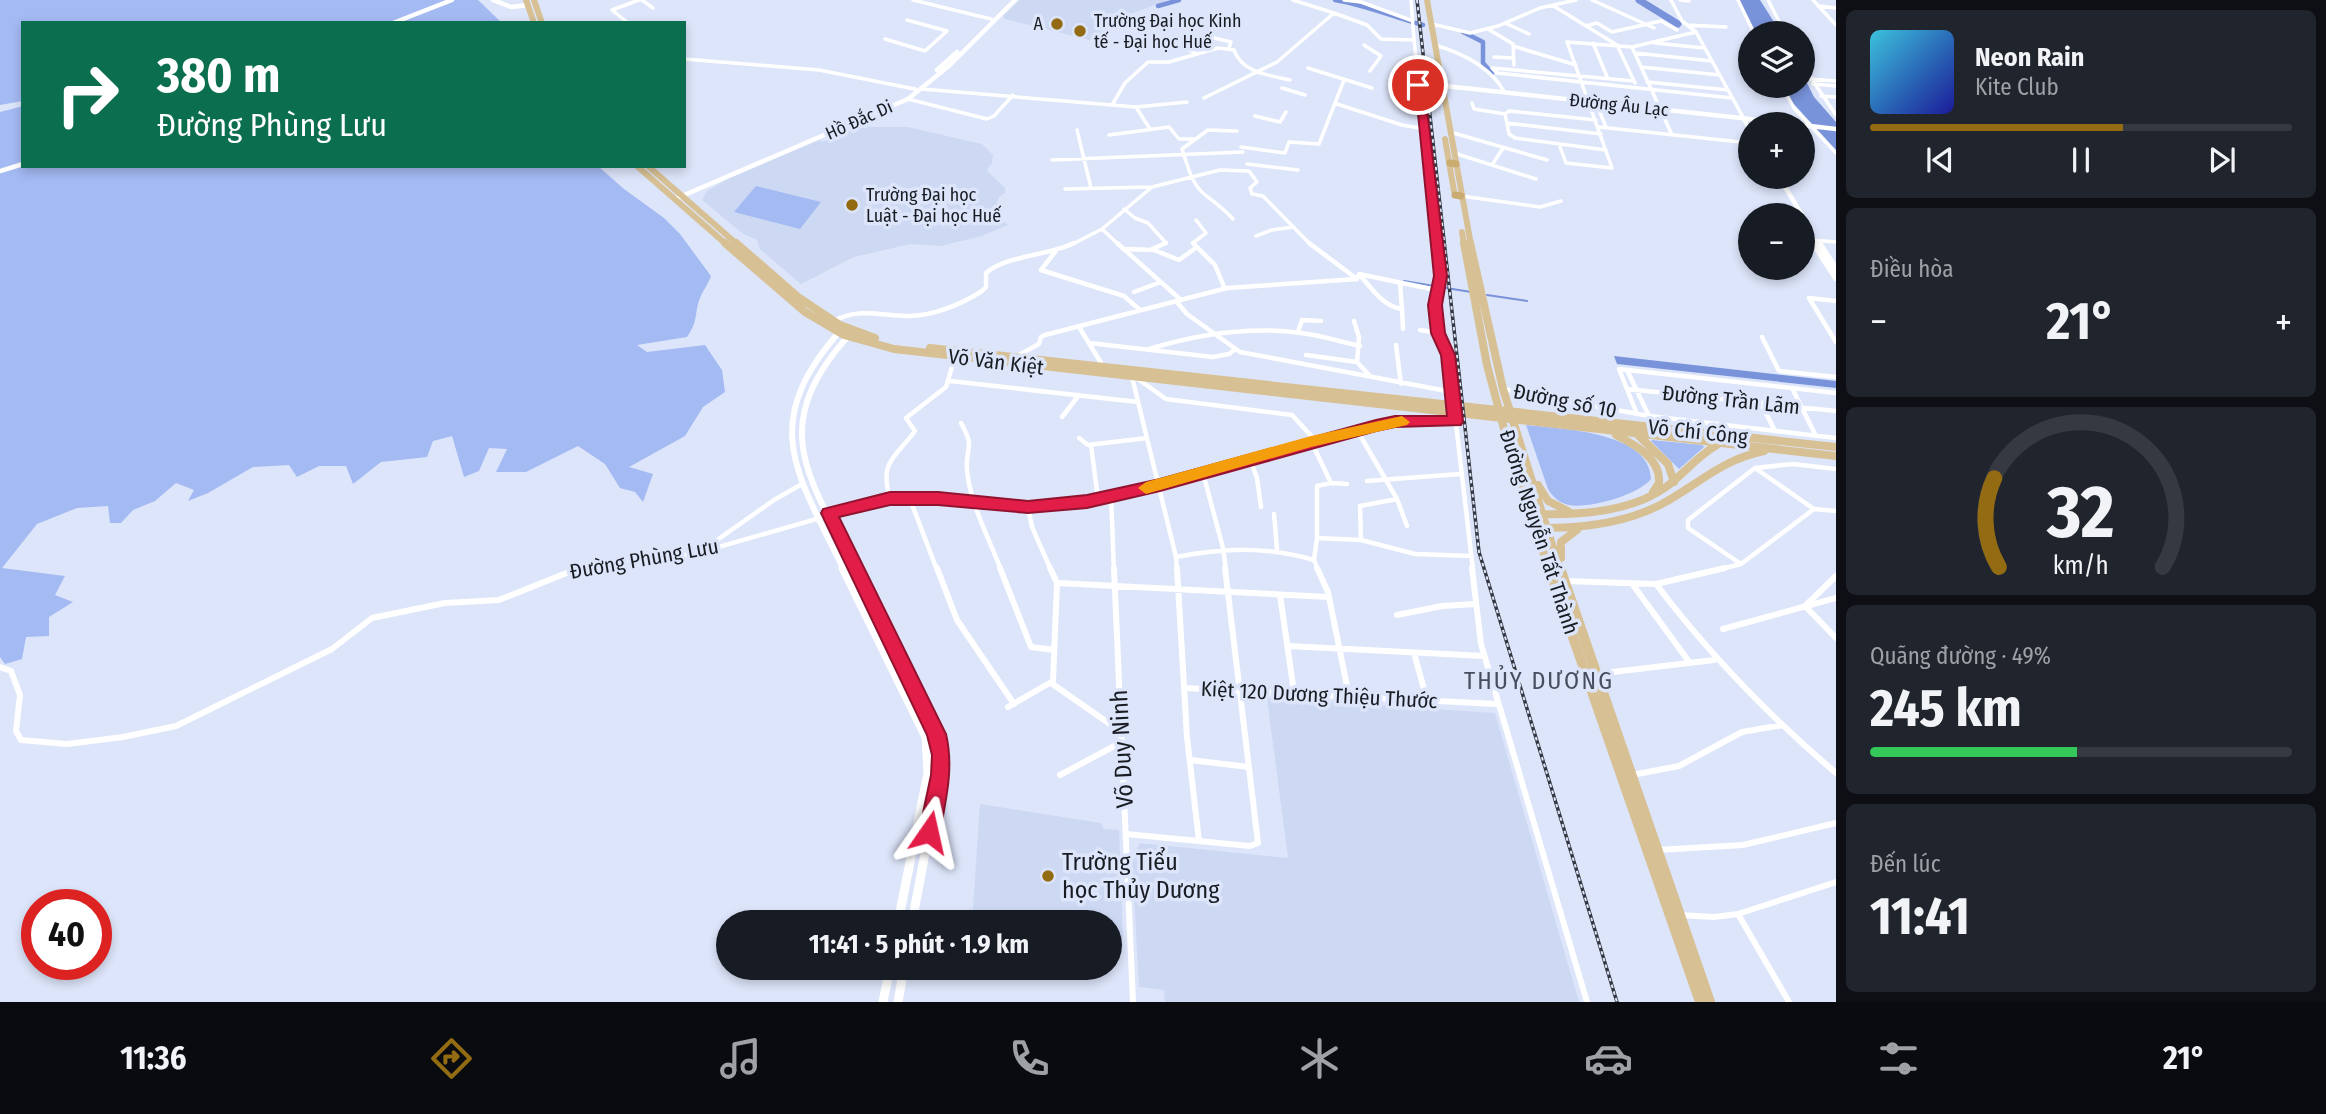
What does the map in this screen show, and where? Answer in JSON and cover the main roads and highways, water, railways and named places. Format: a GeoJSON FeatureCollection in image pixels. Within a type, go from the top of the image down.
{"type":"FeatureCollection","features":[{"type":"Feature","properties":{"kind":"main road"},"geometry":{"type":"LineString","coordinates":[[1425,0],[1447,132]]}},
{"type":"Feature","properties":{"kind":"main road"},"geometry":{"type":"LineString","coordinates":[[531,2],[534,21]]}},
{"type":"Feature","properties":{"kind":"main road"},"geometry":{"type":"LineString","coordinates":[[531,2],[541,21]]}},
{"type":"Feature","properties":{"kind":"main road"},"geometry":{"type":"LineString","coordinates":[[1427,13],[1432,24],[1438,87]]}},
{"type":"Feature","properties":{"kind":"main road","name":"Đường Nguyễn Tất Thành"},"geometry":{"type":"LineString","coordinates":[[1447,132],[1454,153],[1453,163]]}},
{"type":"Feature","properties":{"kind":"main road","name":"Đường Nguyễn Tất Thành"},"geometry":{"type":"LineString","coordinates":[[1447,132],[1478,294],[1541,527],[1700,1002]]}},
{"type":"Feature","properties":{"kind":"main road","name":"Võ Văn Kiệt"},"geometry":{"type":"LineString","coordinates":[[640,168],[677,195]]}},
{"type":"Feature","properties":{"kind":"main road","name":"Võ Văn Kiệt"},"geometry":{"type":"LineString","coordinates":[[650,168],[791,301],[841,329],[894,349],[955,357],[1014,357],[1133,375],[1561,422]]}},
{"type":"Feature","properties":{"kind":"main road","name":"Võ Văn Kiệt"},"geometry":{"type":"LineString","coordinates":[[739,251],[834,321],[841,329]]}},
{"type":"Feature","properties":{"kind":"main road","name":"Đường Nguyễn Tất Thành"},"geometry":{"type":"LineString","coordinates":[[1478,294],[1487,365],[1507,440],[1537,513]]}},
{"type":"Feature","properties":{"kind":"main road","name":"Võ Văn Kiệt"},"geometry":{"type":"LineString","coordinates":[[851,333],[898,344],[978,356],[1104,370]]}},
{"type":"Feature","properties":{"kind":"main road","name":"Võ Chí Công"},"geometry":{"type":"LineString","coordinates":[[1561,422],[1746,436],[1836,447]]}},
{"type":"Feature","properties":{"kind":"main road"},"geometry":{"type":"LineString","coordinates":[[1586,424],[1611,425],[1637,435],[1662,456],[1674,479],[1672,490],[1658,506]]}},
{"type":"Feature","properties":{"kind":"main road"},"geometry":{"type":"LineString","coordinates":[[1586,424],[1618,436],[1647,454],[1660,478],[1658,487],[1648,496]]}},
{"type":"Feature","properties":{"kind":"main road","name":"Võ Chí Công"},"geometry":{"type":"LineString","coordinates":[[1637,435],[1836,456]]}},
{"type":"Feature","properties":{"kind":"main road"},"geometry":{"type":"LineString","coordinates":[[1537,513],[1584,513],[1648,496],[1662,490],[1710,448],[1746,436]]}},
{"type":"Feature","properties":{"kind":"main road"},"geometry":{"type":"LineString","coordinates":[[1519,442],[1541,494],[1564,510],[1584,513]]}},
{"type":"Feature","properties":{"kind":"main road"},"geometry":{"type":"LineString","coordinates":[[1541,527],[1602,524],[1658,506],[1722,462],[1779,449]]}},
{"type":"Feature","properties":{"kind":"main road"},"geometry":{"type":"LineString","coordinates":[[1566,584],[1561,542],[1564,537],[1582,526]]}},
{"type":"Feature","properties":{"kind":"main road","name":"Đường Nguyễn Tất Thành"},"geometry":{"type":"LineString","coordinates":[[1541,527],[1566,584],[1592,673]]}},
{"type":"Feature","properties":{"kind":"main road","name":"Đường Nguyễn Tất Thành"},"geometry":{"type":"LineString","coordinates":[[1626,776],[1657,850],[1710,1002]]}},
{"type":"Feature","properties":{"kind":"waterway"},"geometry":{"type":"LineString","coordinates":[[1158,6],[1179,0]]}},
{"type":"Feature","properties":{"kind":"waterway"},"geometry":{"type":"LineString","coordinates":[[1335,0],[1423,25]]}},
{"type":"Feature","properties":{"kind":"waterway"},"geometry":{"type":"LineString","coordinates":[[1639,0],[1678,24]]}},
{"type":"Feature","properties":{"kind":"waterway"},"geometry":{"type":"LineString","coordinates":[[1463,32],[1483,42],[1483,63],[1492,73]]}},
{"type":"Feature","properties":{"kind":"waterway"},"geometry":{"type":"LineString","coordinates":[[1404,281],[1471,292]]}},
{"type":"Feature","properties":{"kind":"waterway"},"geometry":{"type":"LineString","coordinates":[[1487,295],[1527,301]]}},
{"type":"Feature","properties":{"kind":"railway"},"geometry":{"type":"LineString","coordinates":[[1417,0],[1479,552],[1617,1002]]}},
{"type":"Feature","properties":{"kind":"place","name":"A"},"geometry":{"type":"Point","coordinates":[1057,24]}},
{"type":"Feature","properties":{"kind":"place","name":"Trường Đại học Kinh tế - Đại học Huế"},"geometry":{"type":"Point","coordinates":[1080,31]}},
{"type":"Feature","properties":{"kind":"place","name":"Trường Đại học Luật - Đại học Huế"},"geometry":{"type":"Point","coordinates":[852,205]}},
{"type":"Feature","properties":{"kind":"place","name":"Trường Tiểu học Thủy Dương"},"geometry":{"type":"Point","coordinates":[1048,876]}},
{"type":"Feature","properties":{"kind":"district","name":"THỦY DƯƠNG"},"geometry":{"type":"Point","coordinates":[1539,681]}}]}
